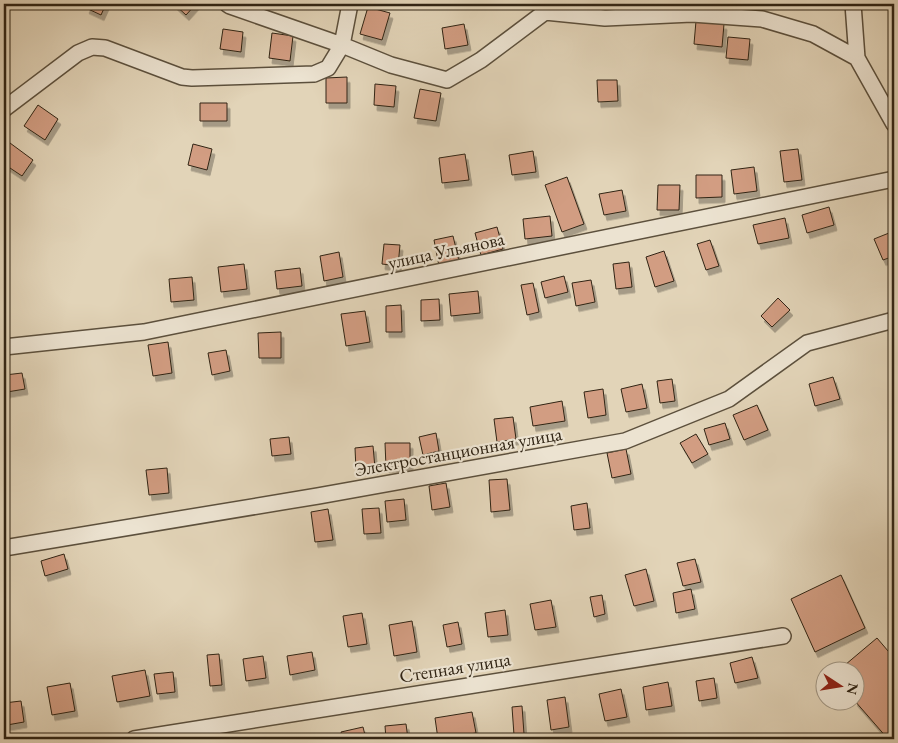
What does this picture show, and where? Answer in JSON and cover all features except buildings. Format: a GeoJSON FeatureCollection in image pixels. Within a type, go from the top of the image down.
{"type":"FeatureCollection","features":[{"type":"Feature","properties":{"kind":"street"},"geometry":{"type":"LineString","coordinates":[[227,4],[342,45],[391,65],[447,80],[481,60],[545,8],[604,18],[692,14],[762,19],[813,34],[857,58]]}},
{"type":"Feature","properties":{"kind":"street"},"geometry":{"type":"LineString","coordinates":[[4,109],[78,53],[92,47],[105,48],[177,76],[192,78],[314,74],[328,68],[342,45],[350,4]]}},
{"type":"Feature","properties":{"kind":"street"},"geometry":{"type":"LineString","coordinates":[[852,4],[857,58],[894,124]]}},
{"type":"Feature","properties":{"kind":"street","name":"улица Ульянова"},"geometry":{"type":"LineString","coordinates":[[4,347],[144,332],[894,179]]}},
{"type":"Feature","properties":{"kind":"street","name":"Электростанционная улица"},"geometry":{"type":"LineString","coordinates":[[4,548],[318,496],[625,441],[729,399],[807,343],[894,320]]}},
{"type":"Feature","properties":{"kind":"street","name":"Степная улица"},"geometry":{"type":"LineString","coordinates":[[134,739],[783,636]]}}]}
